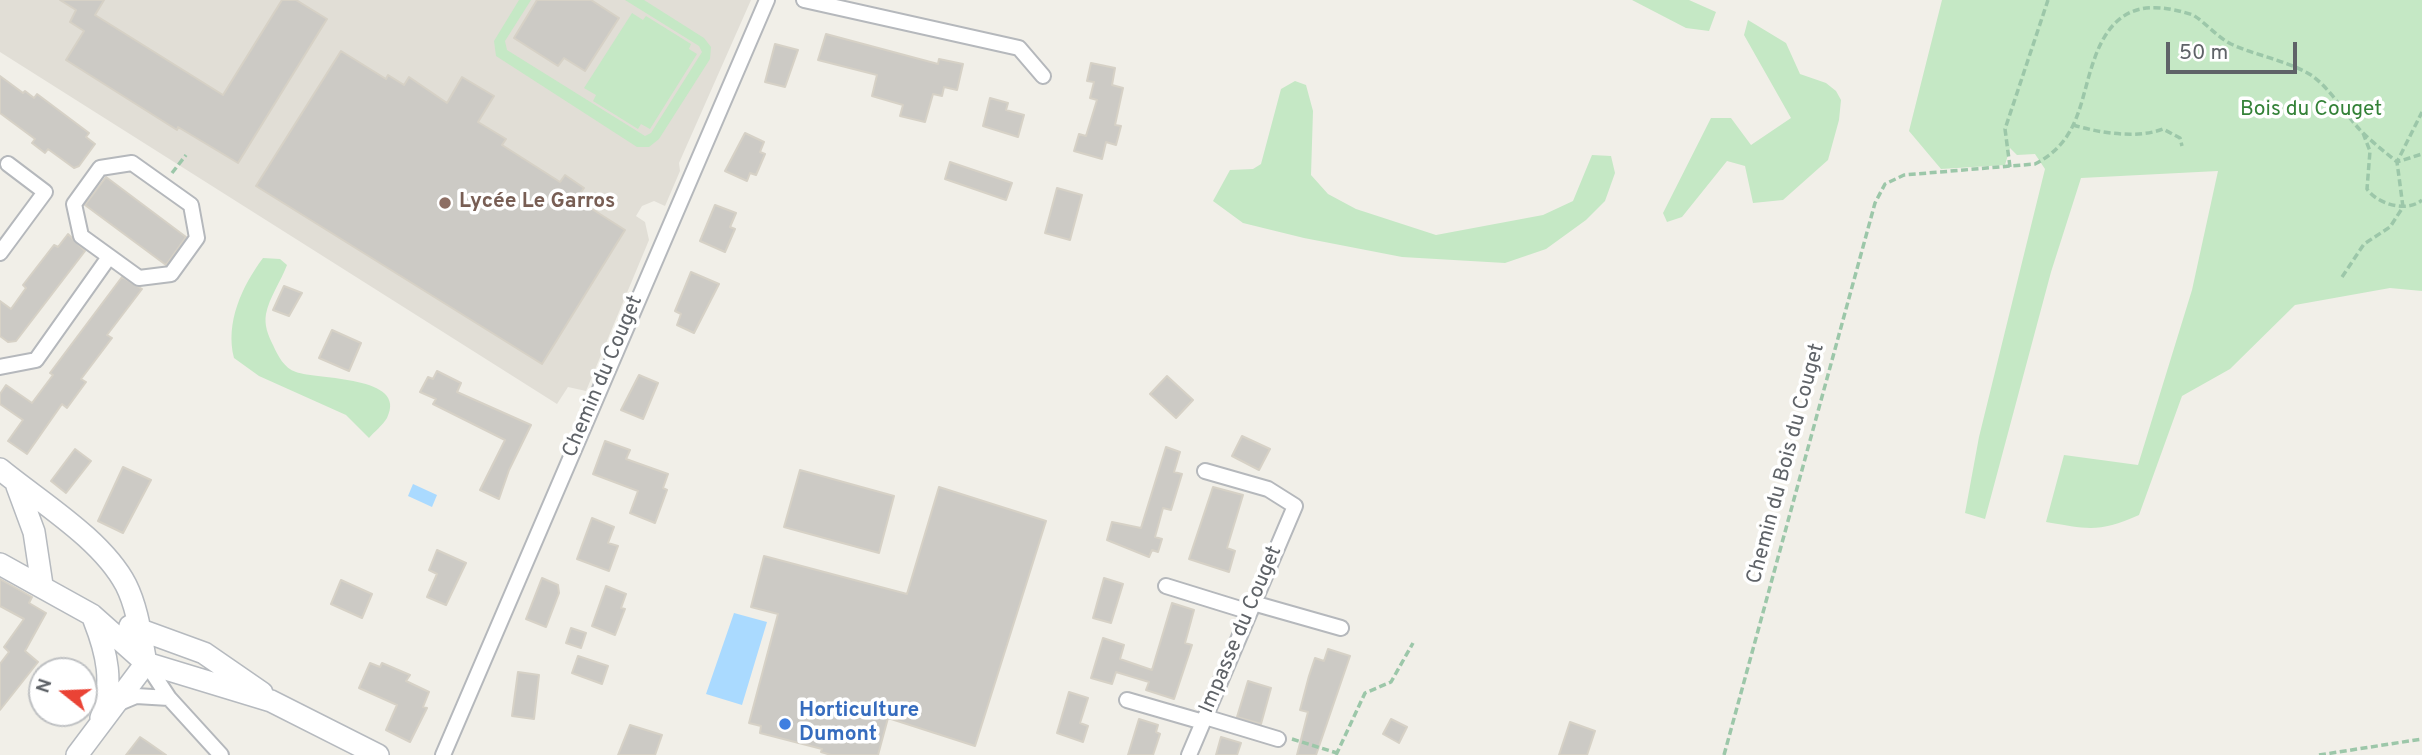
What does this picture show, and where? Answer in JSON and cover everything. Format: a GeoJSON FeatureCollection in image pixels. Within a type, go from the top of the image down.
{"type":"FeatureCollection","features":[{"type":"Feature","properties":{"kind":"street","name":"Chemin du Couget"},"geometry":{"type":"LineString","coordinates":[[443,755],[767,0]]}},
{"type":"Feature","properties":{"kind":"street"},"geometry":{"type":"LineString","coordinates":[[804,0],[1019,48],[1044,76]]}},
{"type":"Feature","properties":{"kind":"street"},"geometry":{"type":"LineString","coordinates":[[132,163],[191,205],[197,238],[171,274],[139,278],[109,257],[81,236],[74,204],[100,168],[132,163]]}},
{"type":"Feature","properties":{"kind":"street"},"geometry":{"type":"LineString","coordinates":[[0,253],[45,191],[8,164]]}},
{"type":"Feature","properties":{"kind":"street"},"geometry":{"type":"LineString","coordinates":[[0,367],[36,360],[109,257]]}},
{"type":"Feature","properties":{"kind":"street","name":"Impasse du Couget"},"geometry":{"type":"LineString","coordinates":[[1189,755],[1295,506],[1268,489],[1205,471]]}},
{"type":"Feature","properties":{"kind":"street"},"geometry":{"type":"LineString","coordinates":[[7,475],[34,532],[42,585]]}},
{"type":"Feature","properties":{"kind":"street"},"geometry":{"type":"LineString","coordinates":[[7,475],[109,560],[125,585],[139,628],[140,657],[106,715],[77,755]]}},
{"type":"Feature","properties":{"kind":"street"},"geometry":{"type":"LineString","coordinates":[[0,564],[92,615],[140,657],[169,698],[221,755]]}},
{"type":"Feature","properties":{"kind":"street"},"geometry":{"type":"LineString","coordinates":[[1166,586],[1341,628]]}},
{"type":"Feature","properties":{"kind":"street"},"geometry":{"type":"LineString","coordinates":[[92,615],[139,628],[204,653],[242,677],[271,701]]}},
{"type":"Feature","properties":{"kind":"street"},"geometry":{"type":"LineString","coordinates":[[92,615],[108,667],[106,715]]}},
{"type":"Feature","properties":{"kind":"street"},"geometry":{"type":"LineString","coordinates":[[140,657],[271,701],[377,755]]}},
{"type":"Feature","properties":{"kind":"street"},"geometry":{"type":"LineString","coordinates":[[106,715],[136,696],[169,698]]}},
{"type":"Feature","properties":{"kind":"street"},"geometry":{"type":"LineString","coordinates":[[1128,700],[1278,739]]}},
{"type":"Feature","properties":{"kind":"path"},"geometry":{"type":"LineString","coordinates":[[2048,0],[2005,129],[2010,167],[2035,164],[2053,154],[2066,142],[2108,28],[2133,3]]}},
{"type":"Feature","properties":{"kind":"path"},"geometry":{"type":"LineString","coordinates":[[2142,2],[2151,1],[2192,14],[2230,43],[2293,66],[2314,77],[2362,132],[2398,162]]}},
{"type":"Feature","properties":{"kind":"path"},"geometry":{"type":"LineString","coordinates":[[2343,277],[2364,244],[2390,227],[2403,207],[2398,162],[2422,112]]}},
{"type":"Feature","properties":{"kind":"path"},"geometry":{"type":"LineString","coordinates":[[2073,125],[2097,132],[2118,132],[2145,137],[2163,130],[2180,138],[2182,146]]}},
{"type":"Feature","properties":{"kind":"path"},"geometry":{"type":"LineString","coordinates":[[2362,132],[2370,151],[2367,189],[2372,197],[2403,207],[2417,205],[2422,200]]}},
{"type":"Feature","properties":{"kind":"path"},"geometry":{"type":"LineString","coordinates":[[163,185],[186,155]]}},
{"type":"Feature","properties":{"kind":"path"},"geometry":{"type":"LineString","coordinates":[[2398,162],[2422,155]]}},
{"type":"Feature","properties":{"kind":"path","name":"Chemin du Bois du Couget"},"geometry":{"type":"LineString","coordinates":[[1724,755],[1875,204],[1885,184],[1904,175],[2010,167]]}},
{"type":"Feature","properties":{"kind":"path"},"geometry":{"type":"LineString","coordinates":[[1278,739],[1292,738],[1336,754],[1365,693],[1391,682],[1413,643]]}},
{"type":"Feature","properties":{"kind":"path"},"geometry":{"type":"LineString","coordinates":[[2319,755],[2422,739]]}},
{"type":"Feature","properties":{"kind":"shaded area","name":"Lycée Le Garros"},"geometry":{"type":"Polygon","coordinates":[[[0,0],[751,0],[679,163],[680,171],[665,206],[654,201],[642,206],[636,216],[645,222],[649,240],[586,391],[568,387],[557,404],[0,52],[0,0]]]}},
{"type":"Feature","properties":{"kind":"green space"},"geometry":{"type":"Polygon","coordinates":[[[519,0],[531,0],[505,41],[507,50],[645,136],[651,133],[702,52],[699,46],[625,0],[644,0],[704,38],[711,47],[710,59],[659,139],[649,147],[637,147],[496,56],[494,41],[519,0]]]}},
{"type":"Feature","properties":{"kind":"green space"},"geometry":{"type":"Polygon","coordinates":[[[1632,0],[1689,0],[1716,12],[1709,31],[1686,28],[1632,0]]]}},
{"type":"Feature","properties":{"kind":"green space","name":"Bois du Couget"},"geometry":{"type":"Polygon","coordinates":[[[1942,0],[2422,0],[2422,291],[2390,288],[2295,305],[2230,369],[2182,396],[2139,515],[2113,525],[2093,528],[2046,522],[2064,455],[2138,465],[2192,290],[2218,171],[2081,178],[2051,272],[1985,519],[1965,513],[1979,437],[2045,169],[2035,154],[2017,155],[2010,148],[2005,165],[1941,169],[1909,131],[1942,0]]]}},
{"type":"Feature","properties":{"kind":"green space"},"geometry":{"type":"Polygon","coordinates":[[[632,13],[643,20],[646,16],[691,44],[689,49],[697,54],[650,129],[641,124],[638,129],[593,101],[596,95],[584,88],[632,13]]]}},
{"type":"Feature","properties":{"kind":"green space"},"geometry":{"type":"Polygon","coordinates":[[[1748,20],[1786,43],[1800,74],[1826,83],[1836,91],[1841,100],[1839,120],[1828,160],[1783,200],[1753,203],[1745,166],[1727,161],[1682,217],[1667,222],[1663,213],[1711,118],[1731,118],[1751,145],[1791,118],[1744,35],[1748,20]]]}},
{"type":"Feature","properties":{"kind":"green space"},"geometry":{"type":"Polygon","coordinates":[[[1295,81],[1306,85],[1313,111],[1311,175],[1328,194],[1356,209],[1436,235],[1543,215],[1573,201],[1592,155],[1611,156],[1615,173],[1605,201],[1586,220],[1546,249],[1505,263],[1402,257],[1243,223],[1213,201],[1230,170],[1253,169],[1261,164],[1281,89],[1295,81]]]}},
{"type":"Feature","properties":{"kind":"green space"},"geometry":{"type":"Polygon","coordinates":[[[263,258],[280,259],[287,265],[270,302],[266,318],[268,334],[279,357],[288,368],[296,372],[358,382],[385,394],[390,404],[387,418],[369,438],[346,415],[259,376],[234,358],[232,332],[237,305],[263,258]]]}},
{"type":"Feature","properties":{"kind":"water"},"geometry":{"type":"Polygon","coordinates":[[[413,484],[437,495],[432,507],[408,496],[413,484]]]}},
{"type":"Feature","properties":{"kind":"water"},"geometry":{"type":"Polygon","coordinates":[[[734,613],[767,622],[742,705],[706,694],[734,613]]]}},
{"type":"Feature","properties":{"kind":"building"},"geometry":{"type":"Polygon","coordinates":[[[60,0],[104,0],[95,15],[223,95],[282,0],[296,0],[327,19],[238,163],[178,127],[177,130],[66,60],[84,31],[70,22],[76,10],[60,0]]]}},
{"type":"Feature","properties":{"kind":"building"},"geometry":{"type":"Polygon","coordinates":[[[537,0],[591,0],[619,18],[585,71],[564,58],[558,66],[514,38],[537,0]]]}},
{"type":"Feature","properties":{"kind":"building"},"geometry":{"type":"Polygon","coordinates":[[[826,34],[938,64],[939,59],[963,64],[957,90],[944,87],[942,96],[933,94],[925,122],[900,116],[903,105],[872,96],[877,75],[818,60],[826,34]]]}},
{"type":"Feature","properties":{"kind":"building"},"geometry":{"type":"Polygon","coordinates":[[[775,44],[798,50],[785,87],[765,82],[775,44]]]}},
{"type":"Feature","properties":{"kind":"building"},"geometry":{"type":"Polygon","coordinates":[[[341,51],[386,79],[388,75],[404,85],[409,77],[447,103],[462,77],[494,96],[478,122],[506,139],[502,145],[560,182],[565,175],[584,188],[579,195],[595,205],[592,209],[625,230],[542,364],[256,186],[341,51]]]}},
{"type":"Feature","properties":{"kind":"building"},"geometry":{"type":"Polygon","coordinates":[[[1091,63],[1115,68],[1112,85],[1123,88],[1115,125],[1121,126],[1116,145],[1106,142],[1102,159],[1074,151],[1079,134],[1086,136],[1097,100],[1090,98],[1094,82],[1087,81],[1091,63]]]}},
{"type":"Feature","properties":{"kind":"building"},"geometry":{"type":"Polygon","coordinates":[[[0,76],[23,93],[25,91],[34,98],[37,94],[89,133],[86,137],[95,144],[79,166],[74,168],[48,149],[45,153],[32,143],[35,139],[0,113],[0,76]]]}},
{"type":"Feature","properties":{"kind":"building"},"geometry":{"type":"Polygon","coordinates":[[[990,98],[1008,103],[1006,110],[1024,115],[1018,137],[983,126],[990,98]]]}},
{"type":"Feature","properties":{"kind":"building"},"geometry":{"type":"Polygon","coordinates":[[[745,133],[764,142],[760,152],[765,154],[756,175],[750,173],[747,181],[725,171],[745,133]]]}},
{"type":"Feature","properties":{"kind":"building"},"geometry":{"type":"Polygon","coordinates":[[[950,162],[1012,183],[1006,200],[945,179],[950,162]]]}},
{"type":"Feature","properties":{"kind":"building"},"geometry":{"type":"Polygon","coordinates":[[[106,177],[186,237],[166,265],[85,205],[106,177]]]}},
{"type":"Feature","properties":{"kind":"building"},"geometry":{"type":"Polygon","coordinates":[[[1057,188],[1082,195],[1070,240],[1045,233],[1057,188]]]}},
{"type":"Feature","properties":{"kind":"building"},"geometry":{"type":"Polygon","coordinates":[[[715,205],[736,213],[730,227],[735,229],[725,252],[700,241],[715,205]]]}},
{"type":"Feature","properties":{"kind":"building"},"geometry":{"type":"Polygon","coordinates":[[[68,234],[85,251],[16,341],[8,342],[0,336],[0,301],[11,309],[26,288],[23,285],[54,245],[58,247],[68,234]]]}},
{"type":"Feature","properties":{"kind":"building"},"geometry":{"type":"Polygon","coordinates":[[[691,272],[719,284],[694,333],[677,325],[681,314],[675,311],[691,272]]]}},
{"type":"Feature","properties":{"kind":"building"},"geometry":{"type":"Polygon","coordinates":[[[122,277],[142,289],[107,335],[112,338],[81,379],[86,382],[67,408],[62,404],[27,454],[8,441],[23,420],[0,404],[0,394],[6,385],[32,403],[53,375],[50,373],[122,277]]]}},
{"type":"Feature","properties":{"kind":"building"},"geometry":{"type":"Polygon","coordinates":[[[284,286],[302,293],[289,316],[273,310],[284,286]]]}},
{"type":"Feature","properties":{"kind":"building"},"geometry":{"type":"Polygon","coordinates":[[[332,330],[361,343],[349,371],[319,358],[332,330]]]}},
{"type":"Feature","properties":{"kind":"building"},"geometry":{"type":"Polygon","coordinates":[[[437,371],[461,383],[457,392],[531,425],[509,470],[499,499],[480,490],[505,440],[433,404],[436,399],[420,392],[428,377],[433,379],[437,371]]]}},
{"type":"Feature","properties":{"kind":"building"},"geometry":{"type":"Polygon","coordinates":[[[639,375],[658,383],[643,419],[621,410],[639,375]]]}},
{"type":"Feature","properties":{"kind":"building"},"geometry":{"type":"Polygon","coordinates":[[[1167,376],[1193,400],[1176,418],[1150,394],[1167,376]]]}},
{"type":"Feature","properties":{"kind":"building"},"geometry":{"type":"Polygon","coordinates":[[[1242,436],[1270,449],[1259,470],[1232,456],[1242,436]]]}},
{"type":"Feature","properties":{"kind":"building"},"geometry":{"type":"Polygon","coordinates":[[[605,441],[630,450],[626,459],[668,474],[663,488],[667,490],[655,523],[630,513],[638,491],[593,474],[605,441]]]}},
{"type":"Feature","properties":{"kind":"building"},"geometry":{"type":"Polygon","coordinates":[[[1166,447],[1180,452],[1174,472],[1182,474],[1171,510],[1163,508],[1155,537],[1162,539],[1158,552],[1152,550],[1149,557],[1107,540],[1112,522],[1141,528],[1166,447]]]}},
{"type":"Feature","properties":{"kind":"building"},"geometry":{"type":"Polygon","coordinates":[[[75,449],[91,461],[66,493],[51,481],[75,449]]]}},
{"type":"Feature","properties":{"kind":"building"},"geometry":{"type":"Polygon","coordinates":[[[123,467],[151,480],[123,533],[98,521],[123,467]]]}},
{"type":"Feature","properties":{"kind":"building"},"geometry":{"type":"Polygon","coordinates":[[[800,470],[894,496],[879,553],[784,527],[800,470]]]}},
{"type":"Feature","properties":{"kind":"building"},"geometry":{"type":"Polygon","coordinates":[[[939,487],[1046,521],[975,746],[888,718],[878,755],[831,755],[821,752],[822,749],[760,733],[761,726],[749,723],[778,614],[751,607],[764,556],[907,594],[939,487]]]}},
{"type":"Feature","properties":{"kind":"building"},"geometry":{"type":"Polygon","coordinates":[[[1213,487],[1243,495],[1227,548],[1235,551],[1229,572],[1189,559],[1213,487]]]}},
{"type":"Feature","properties":{"kind":"building"},"geometry":{"type":"Polygon","coordinates":[[[592,518],[614,527],[608,543],[618,546],[609,571],[577,559],[592,518]]]}},
{"type":"Feature","properties":{"kind":"building"},"geometry":{"type":"Polygon","coordinates":[[[437,550],[466,563],[446,605],[427,597],[437,574],[429,570],[437,550]]]}},
{"type":"Feature","properties":{"kind":"building"},"geometry":{"type":"Polygon","coordinates":[[[542,578],[558,585],[559,593],[546,627],[526,619],[542,578]]]}},
{"type":"Feature","properties":{"kind":"building"},"geometry":{"type":"Polygon","coordinates":[[[1104,578],[1123,584],[1111,623],[1093,618],[1104,578]]]}},
{"type":"Feature","properties":{"kind":"building"},"geometry":{"type":"Polygon","coordinates":[[[0,579],[32,597],[29,603],[46,613],[25,651],[32,657],[28,657],[28,675],[0,710],[0,664],[9,652],[4,647],[24,619],[0,606],[0,579]]]}},
{"type":"Feature","properties":{"kind":"building"},"geometry":{"type":"Polygon","coordinates":[[[341,580],[372,594],[362,618],[331,604],[341,580]]]}},
{"type":"Feature","properties":{"kind":"building"},"geometry":{"type":"Polygon","coordinates":[[[606,586],[626,594],[621,608],[625,609],[615,635],[592,626],[606,586]]]}},
{"type":"Feature","properties":{"kind":"building"},"geometry":{"type":"Polygon","coordinates":[[[1172,603],[1194,610],[1185,643],[1192,645],[1174,699],[1146,690],[1149,682],[1116,672],[1112,684],[1091,678],[1103,638],[1124,645],[1120,659],[1152,670],[1172,603]]]}},
{"type":"Feature","properties":{"kind":"building"},"geometry":{"type":"Polygon","coordinates":[[[571,628],[586,633],[581,648],[566,643],[571,628]]]}},
{"type":"Feature","properties":{"kind":"building"},"geometry":{"type":"Polygon","coordinates":[[[1328,649],[1350,656],[1316,755],[1297,755],[1308,712],[1300,710],[1309,676],[1315,658],[1324,661],[1328,649]]]}},
{"type":"Feature","properties":{"kind":"building"},"geometry":{"type":"Polygon","coordinates":[[[578,656],[608,666],[602,684],[572,673],[578,656]]]}},
{"type":"Feature","properties":{"kind":"building"},"geometry":{"type":"Polygon","coordinates":[[[370,663],[380,667],[382,663],[410,675],[406,681],[429,692],[423,707],[427,708],[410,742],[386,730],[397,705],[359,688],[370,663]]]}},
{"type":"Feature","properties":{"kind":"building"},"geometry":{"type":"Polygon","coordinates":[[[518,672],[539,675],[534,719],[512,716],[518,672]]]}},
{"type":"Feature","properties":{"kind":"building"},"geometry":{"type":"Polygon","coordinates":[[[1248,681],[1271,688],[1261,724],[1237,717],[1248,681]]]}},
{"type":"Feature","properties":{"kind":"building"},"geometry":{"type":"Polygon","coordinates":[[[1069,692],[1088,698],[1080,723],[1088,726],[1083,742],[1057,733],[1069,692]]]}},
{"type":"Feature","properties":{"kind":"building"},"geometry":{"type":"Polygon","coordinates":[[[1139,719],[1158,725],[1156,732],[1160,734],[1153,755],[1128,755],[1139,719]]]}},
{"type":"Feature","properties":{"kind":"building"},"geometry":{"type":"Polygon","coordinates":[[[1391,719],[1407,727],[1399,743],[1383,734],[1391,719]]]}},
{"type":"Feature","properties":{"kind":"building"},"geometry":{"type":"Polygon","coordinates":[[[1570,722],[1595,731],[1587,755],[1559,755],[1570,722]]]}},
{"type":"Feature","properties":{"kind":"building"},"geometry":{"type":"Polygon","coordinates":[[[630,725],[662,735],[655,755],[618,755],[630,725]]]}},
{"type":"Feature","properties":{"kind":"building"},"geometry":{"type":"Polygon","coordinates":[[[140,737],[146,741],[166,755],[126,755],[140,737]]]}},
{"type":"Feature","properties":{"kind":"building"},"geometry":{"type":"Polygon","coordinates":[[[1221,737],[1241,743],[1237,755],[1216,755],[1221,737]]]}},
{"type":"Feature","properties":{"kind":"place","name":"Lycée Le Garros"},"geometry":{"type":"Point","coordinates":[445,203]}},
{"type":"Feature","properties":{"kind":"place","name":"Horticulture Dumont"},"geometry":{"type":"Point","coordinates":[785,724]}}]}
